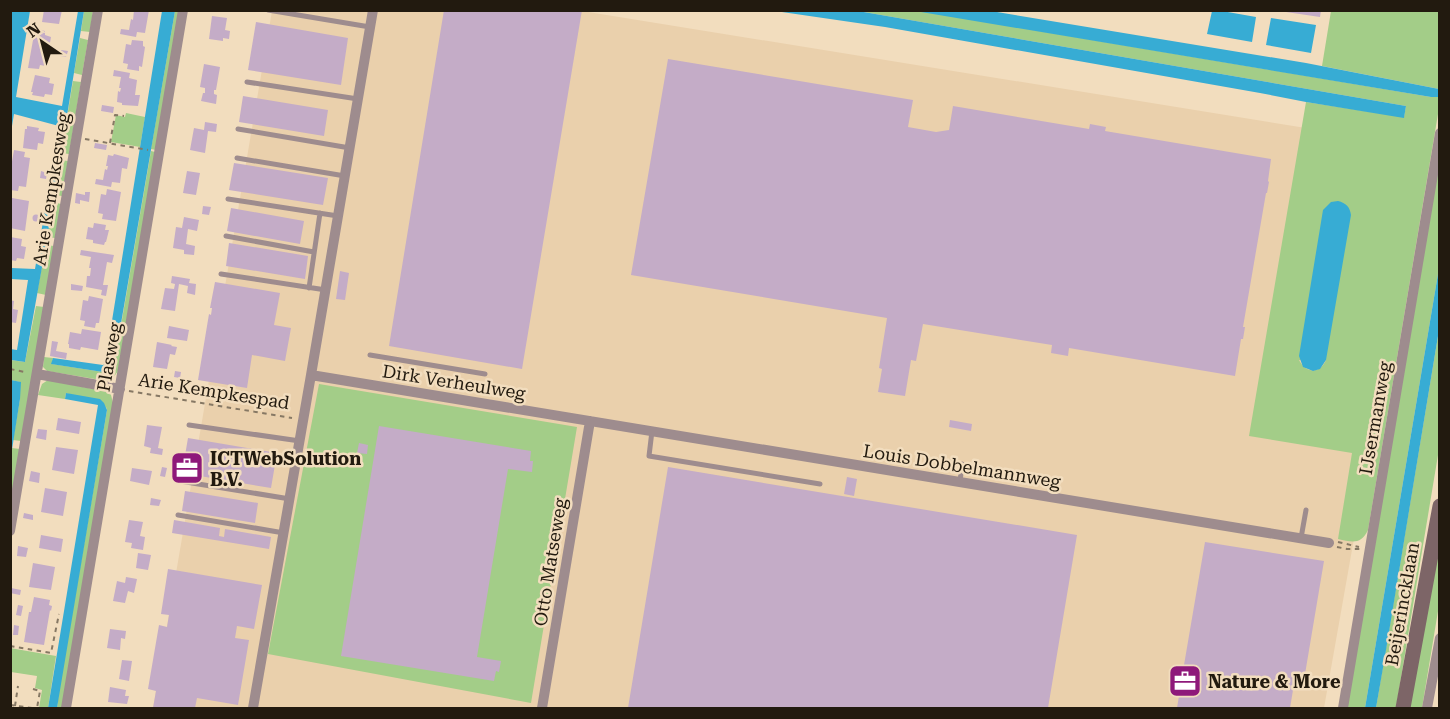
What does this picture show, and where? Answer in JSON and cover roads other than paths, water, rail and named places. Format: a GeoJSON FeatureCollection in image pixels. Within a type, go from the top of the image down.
{"type":"FeatureCollection","features":[{"type":"Feature","properties":{"kind":"main road","name":"Beijerincklaan"},"geometry":{"type":"LineString","coordinates":[[1403,708],[1440,506]]}},
{"type":"Feature","properties":{"kind":"street","name":"Arie Kempkesweg"},"geometry":{"type":"LineString","coordinates":[[10,531],[98,10]]}},
{"type":"Feature","properties":{"kind":"street","name":"Plasweg"},"geometry":{"type":"LineString","coordinates":[[66,708],[183,10]]}},
{"type":"Feature","properties":{"kind":"street"},"geometry":{"type":"LineString","coordinates":[[253,708],[373,10]]}},
{"type":"Feature","properties":{"kind":"street","name":"IJsermanweg"},"geometry":{"type":"LineString","coordinates":[[1343,708],[1440,133]]}},
{"type":"Feature","properties":{"kind":"street"},"geometry":{"type":"LineString","coordinates":[[37,374],[120,389]]}},
{"type":"Feature","properties":{"kind":"street","name":"Dirk Verheulweg"},"geometry":{"type":"LineString","coordinates":[[311,375],[590,421]]}},
{"type":"Feature","properties":{"kind":"street","name":"Louis Dobbelmannweg"},"geometry":{"type":"LineString","coordinates":[[590,421],[1329,543]]}},
{"type":"Feature","properties":{"kind":"street","name":"Otto Matseweg"},"geometry":{"type":"LineString","coordinates":[[542,708],[590,421]]}},
{"type":"Feature","properties":{"kind":"street"},"geometry":{"type":"LineString","coordinates":[[1427,708],[1440,638]]}},
{"type":"Feature","properties":{"kind":"lane"},"geometry":{"type":"LineString","coordinates":[[268,10],[370,27]]}},
{"type":"Feature","properties":{"kind":"lane"},"geometry":{"type":"LineString","coordinates":[[247,82],[358,99]]}},
{"type":"Feature","properties":{"kind":"lane"},"geometry":{"type":"LineString","coordinates":[[238,129],[350,148]]}},
{"type":"Feature","properties":{"kind":"lane"},"geometry":{"type":"LineString","coordinates":[[237,158],[345,176]]}},
{"type":"Feature","properties":{"kind":"lane"},"geometry":{"type":"LineString","coordinates":[[228,199],[338,216]]}},
{"type":"Feature","properties":{"kind":"lane"},"geometry":{"type":"LineString","coordinates":[[309,288],[320,213]]}},
{"type":"Feature","properties":{"kind":"lane"},"geometry":{"type":"LineString","coordinates":[[225,236],[314,252]]}},
{"type":"Feature","properties":{"kind":"lane"},"geometry":{"type":"LineString","coordinates":[[221,273],[326,290]]}},
{"type":"Feature","properties":{"kind":"lane"},"geometry":{"type":"LineString","coordinates":[[370,355],[485,374]]}},
{"type":"Feature","properties":{"kind":"lane"},"geometry":{"type":"LineString","coordinates":[[189,425],[300,441]]}},
{"type":"Feature","properties":{"kind":"lane"},"geometry":{"type":"LineString","coordinates":[[652,431],[649,456],[820,484]]}},
{"type":"Feature","properties":{"kind":"lane"},"geometry":{"type":"LineString","coordinates":[[945,461],[962,464],[960,482]]}},
{"type":"Feature","properties":{"kind":"lane"},"geometry":{"type":"LineString","coordinates":[[180,481],[290,499]]}},
{"type":"Feature","properties":{"kind":"lane"},"geometry":{"type":"LineString","coordinates":[[1301,538],[1306,510]]}},
{"type":"Feature","properties":{"kind":"lane"},"geometry":{"type":"LineString","coordinates":[[178,515],[284,533]]}},
{"type":"Feature","properties":{"kind":"water"},"geometry":{"type":"Polygon","coordinates":[[[11,10],[30,11],[16,97],[62,106],[78,11],[84,11],[25,362],[11,360],[10,349],[17,350],[28,280],[11,279],[11,268],[35,269],[59,126],[14,114],[11,132],[11,10]]]}},
{"type":"Feature","properties":{"kind":"water"},"geometry":{"type":"Polygon","coordinates":[[[162,11],[175,11],[114,364],[109,371],[103,372],[51,364],[53,358],[105,364],[162,11]]]}},
{"type":"Feature","properties":{"kind":"water"},"geometry":{"type":"Polygon","coordinates":[[[775,11],[858,11],[1406,106],[1404,118],[885,27],[775,11]]]}},
{"type":"Feature","properties":{"kind":"water"},"geometry":{"type":"Polygon","coordinates":[[[915,11],[991,11],[1306,63],[1439,89],[1439,97],[1431,97],[915,11]]]}},
{"type":"Feature","properties":{"kind":"water"},"geometry":{"type":"Polygon","coordinates":[[[1212,11],[1256,17],[1252,42],[1207,34],[1212,11]]]}},
{"type":"Feature","properties":{"kind":"water"},"geometry":{"type":"Polygon","coordinates":[[[1271,18],[1316,25],[1311,53],[1266,45],[1271,18]]]}},
{"type":"Feature","properties":{"kind":"water"},"geometry":{"type":"Polygon","coordinates":[[[1338,201],[1347,206],[1351,215],[1326,360],[1320,369],[1313,371],[1303,367],[1299,356],[1323,210],[1331,202],[1338,201]]]}},
{"type":"Feature","properties":{"kind":"water"},"geometry":{"type":"Polygon","coordinates":[[[1439,268],[1439,330],[1384,662],[1376,708],[1365,708],[1439,268]]]}},
{"type":"Feature","properties":{"kind":"water"},"geometry":{"type":"Polygon","coordinates":[[[11,380],[21,382],[11,456],[12,394],[11,380]]]}},
{"type":"Feature","properties":{"kind":"water"},"geometry":{"type":"Polygon","coordinates":[[[66,393],[100,399],[107,410],[57,708],[48,708],[98,405],[65,399],[66,393]]]}},
{"type":"Feature","properties":{"kind":"place","name":"ICTWebSolution B.V."},"geometry":{"type":"Point","coordinates":[187,468]}},
{"type":"Feature","properties":{"kind":"place","name":"Nature & More"},"geometry":{"type":"Point","coordinates":[1185,681]}}]}
